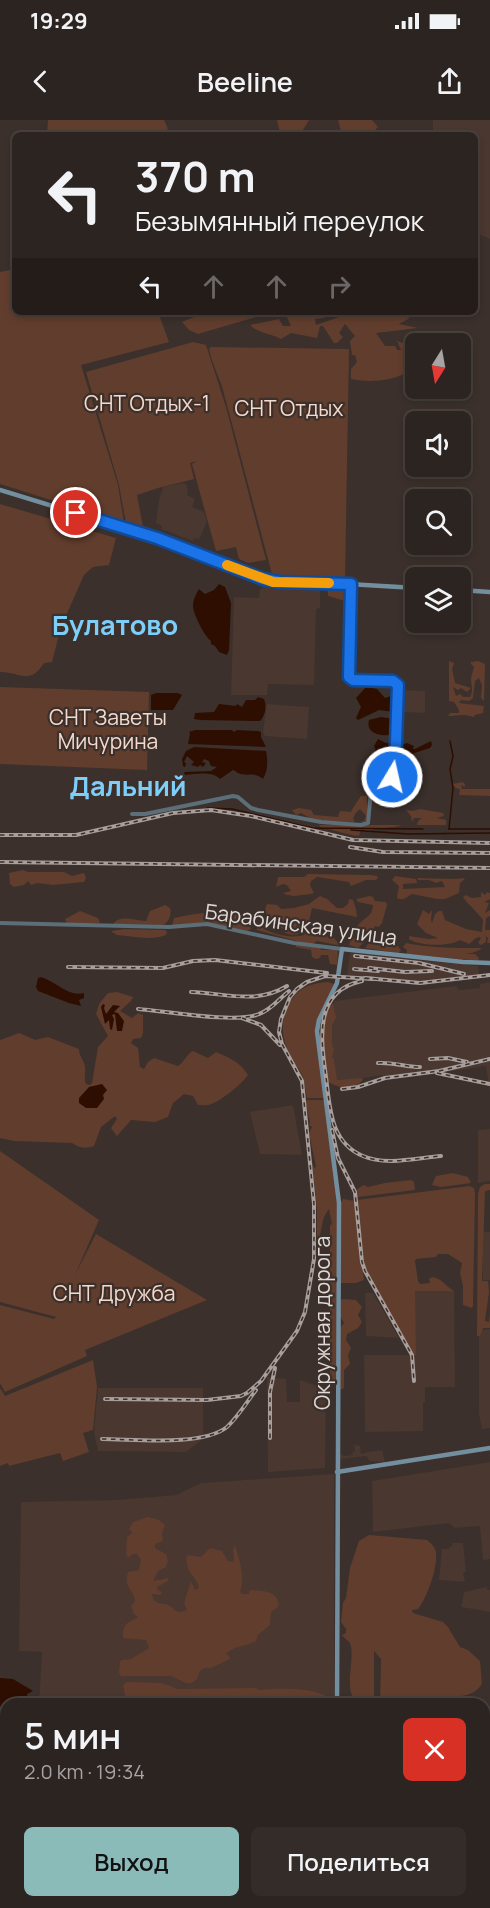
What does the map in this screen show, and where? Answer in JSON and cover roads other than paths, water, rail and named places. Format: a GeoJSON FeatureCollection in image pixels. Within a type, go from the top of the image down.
{"type":"FeatureCollection","features":[{"type":"Feature","properties":{"kind":"main road"},"geometry":{"type":"LineString","coordinates":[[0,490],[157,538],[263,579],[280,582],[405,587]]}},
{"type":"Feature","properties":{"kind":"main road"},"geometry":{"type":"LineString","coordinates":[[471,591],[490,592]]}},
{"type":"Feature","properties":{"kind":"main road","name":"Барабинская улица"},"geometry":{"type":"LineString","coordinates":[[342,949],[490,963]]}},
{"type":"Feature","properties":{"kind":"main road","name":"Окружная дорога"},"geometry":{"type":"LineString","coordinates":[[337,1698],[339,1203],[317,1031],[319,1020],[337,983],[342,949]]}},
{"type":"Feature","properties":{"kind":"main road"},"geometry":{"type":"LineString","coordinates":[[338,1472],[490,1448]]}},
{"type":"Feature","properties":{"kind":"street"},"geometry":{"type":"LineString","coordinates":[[132,814],[233,796],[238,797],[251,808],[321,822],[364,825],[368,821],[372,780],[377,777],[392,777],[395,772],[399,689],[396,682],[353,680],[349,677],[350,584]]}},
{"type":"Feature","properties":{"kind":"street","name":"Барабинская улица"},"geometry":{"type":"LineString","coordinates":[[0,923],[169,927],[207,924],[294,943],[342,949]]}},
{"type":"Feature","properties":{"kind":"waterway"},"geometry":{"type":"LineString","coordinates":[[449,829],[453,788],[450,769],[453,756],[450,741]]}},
{"type":"Feature","properties":{"kind":"waterway"},"geometry":{"type":"LineString","coordinates":[[207,808],[232,809],[312,828],[423,829]]}},
{"type":"Feature","properties":{"kind":"waterway"},"geometry":{"type":"LineString","coordinates":[[449,829],[490,829]]}},
{"type":"Feature","properties":{"kind":"waterway"},"geometry":{"type":"LineString","coordinates":[[351,830],[408,834],[490,833]]}},
{"type":"Feature","properties":{"kind":"railway"},"geometry":{"type":"LineString","coordinates":[[0,835],[76,835],[173,813],[211,810],[251,816],[353,840],[490,843]]}},
{"type":"Feature","properties":{"kind":"railway"},"geometry":{"type":"LineString","coordinates":[[350,847],[383,852],[490,853]]}},
{"type":"Feature","properties":{"kind":"railway"},"geometry":{"type":"LineString","coordinates":[[0,862],[490,868]]}},
{"type":"Feature","properties":{"kind":"railway"},"geometry":{"type":"LineString","coordinates":[[355,956],[419,963],[464,974]]}},
{"type":"Feature","properties":{"kind":"railway"},"geometry":{"type":"LineString","coordinates":[[68,967],[163,968],[193,961],[215,960],[327,973]]}},
{"type":"Feature","properties":{"kind":"railway"},"geometry":{"type":"LineString","coordinates":[[369,968],[405,972],[432,971]]}},
{"type":"Feature","properties":{"kind":"railway"},"geometry":{"type":"LineString","coordinates":[[354,969],[378,971]]}},
{"type":"Feature","properties":{"kind":"railway"},"geometry":{"type":"LineString","coordinates":[[365,978],[420,983],[490,975]]}},
{"type":"Feature","properties":{"kind":"railway"},"geometry":{"type":"LineString","coordinates":[[105,1399],[207,1400],[241,1396],[261,1381],[297,1331],[305,1312],[314,1259],[314,1204],[302,1081],[282,1044],[279,1032],[281,1019],[290,997],[307,982],[325,976],[374,979]]}},
{"type":"Feature","properties":{"kind":"railway"},"geometry":{"type":"LineString","coordinates":[[362,981],[346,986],[335,995],[324,1019],[322,1033],[324,1063],[331,1112],[338,1133],[352,1150],[372,1159],[401,1160],[441,1156]]}},
{"type":"Feature","properties":{"kind":"railway"},"geometry":{"type":"LineString","coordinates":[[191,992],[252,997],[275,992],[287,986]]}},
{"type":"Feature","properties":{"kind":"railway"},"geometry":{"type":"LineString","coordinates":[[138,1009],[200,1016],[248,1017],[267,1010],[289,991]]}},
{"type":"Feature","properties":{"kind":"railway"},"geometry":{"type":"LineString","coordinates":[[242,1018],[261,1025],[280,1045]]}},
{"type":"Feature","properties":{"kind":"railway"},"geometry":{"type":"LineString","coordinates":[[430,1059],[448,1058],[467,1062]]}},
{"type":"Feature","properties":{"kind":"railway"},"geometry":{"type":"LineString","coordinates":[[342,1089],[358,1087],[385,1078],[439,1071],[490,1059]]}},
{"type":"Feature","properties":{"kind":"railway"},"geometry":{"type":"LineString","coordinates":[[378,1063],[420,1067]]}},
{"type":"Feature","properties":{"kind":"railway"},"geometry":{"type":"LineString","coordinates":[[437,1073],[490,1084]]}},
{"type":"Feature","properties":{"kind":"railway"},"geometry":{"type":"LineString","coordinates":[[332,1130],[338,1158],[355,1192],[362,1262],[412,1355],[414,1381]]}},
{"type":"Feature","properties":{"kind":"railway"},"geometry":{"type":"LineString","coordinates":[[270,1438],[270,1392],[275,1368]]}},
{"type":"Feature","properties":{"kind":"railway"},"geometry":{"type":"LineString","coordinates":[[102,1439],[185,1440],[216,1433],[231,1423],[256,1390]]}},
{"type":"Feature","properties":{"kind":"district","name":"Булатово"},"geometry":{"type":"Point","coordinates":[115,624]}},
{"type":"Feature","properties":{"kind":"district","name":"Дальний"},"geometry":{"type":"Point","coordinates":[128,785]}},
{"type":"Feature","properties":{"kind":"park label","name":"СНТ Отдых-1"},"geometry":{"type":"Point","coordinates":[147,403]}},
{"type":"Feature","properties":{"kind":"park label","name":"СНТ Отдых"},"geometry":{"type":"Point","coordinates":[289,408]}},
{"type":"Feature","properties":{"kind":"park label","name":"СНТ Заветы Мичурина"},"geometry":{"type":"Point","coordinates":[108,729]}},
{"type":"Feature","properties":{"kind":"park label","name":"СНТ Дружба"},"geometry":{"type":"Point","coordinates":[114,1293]}}]}
